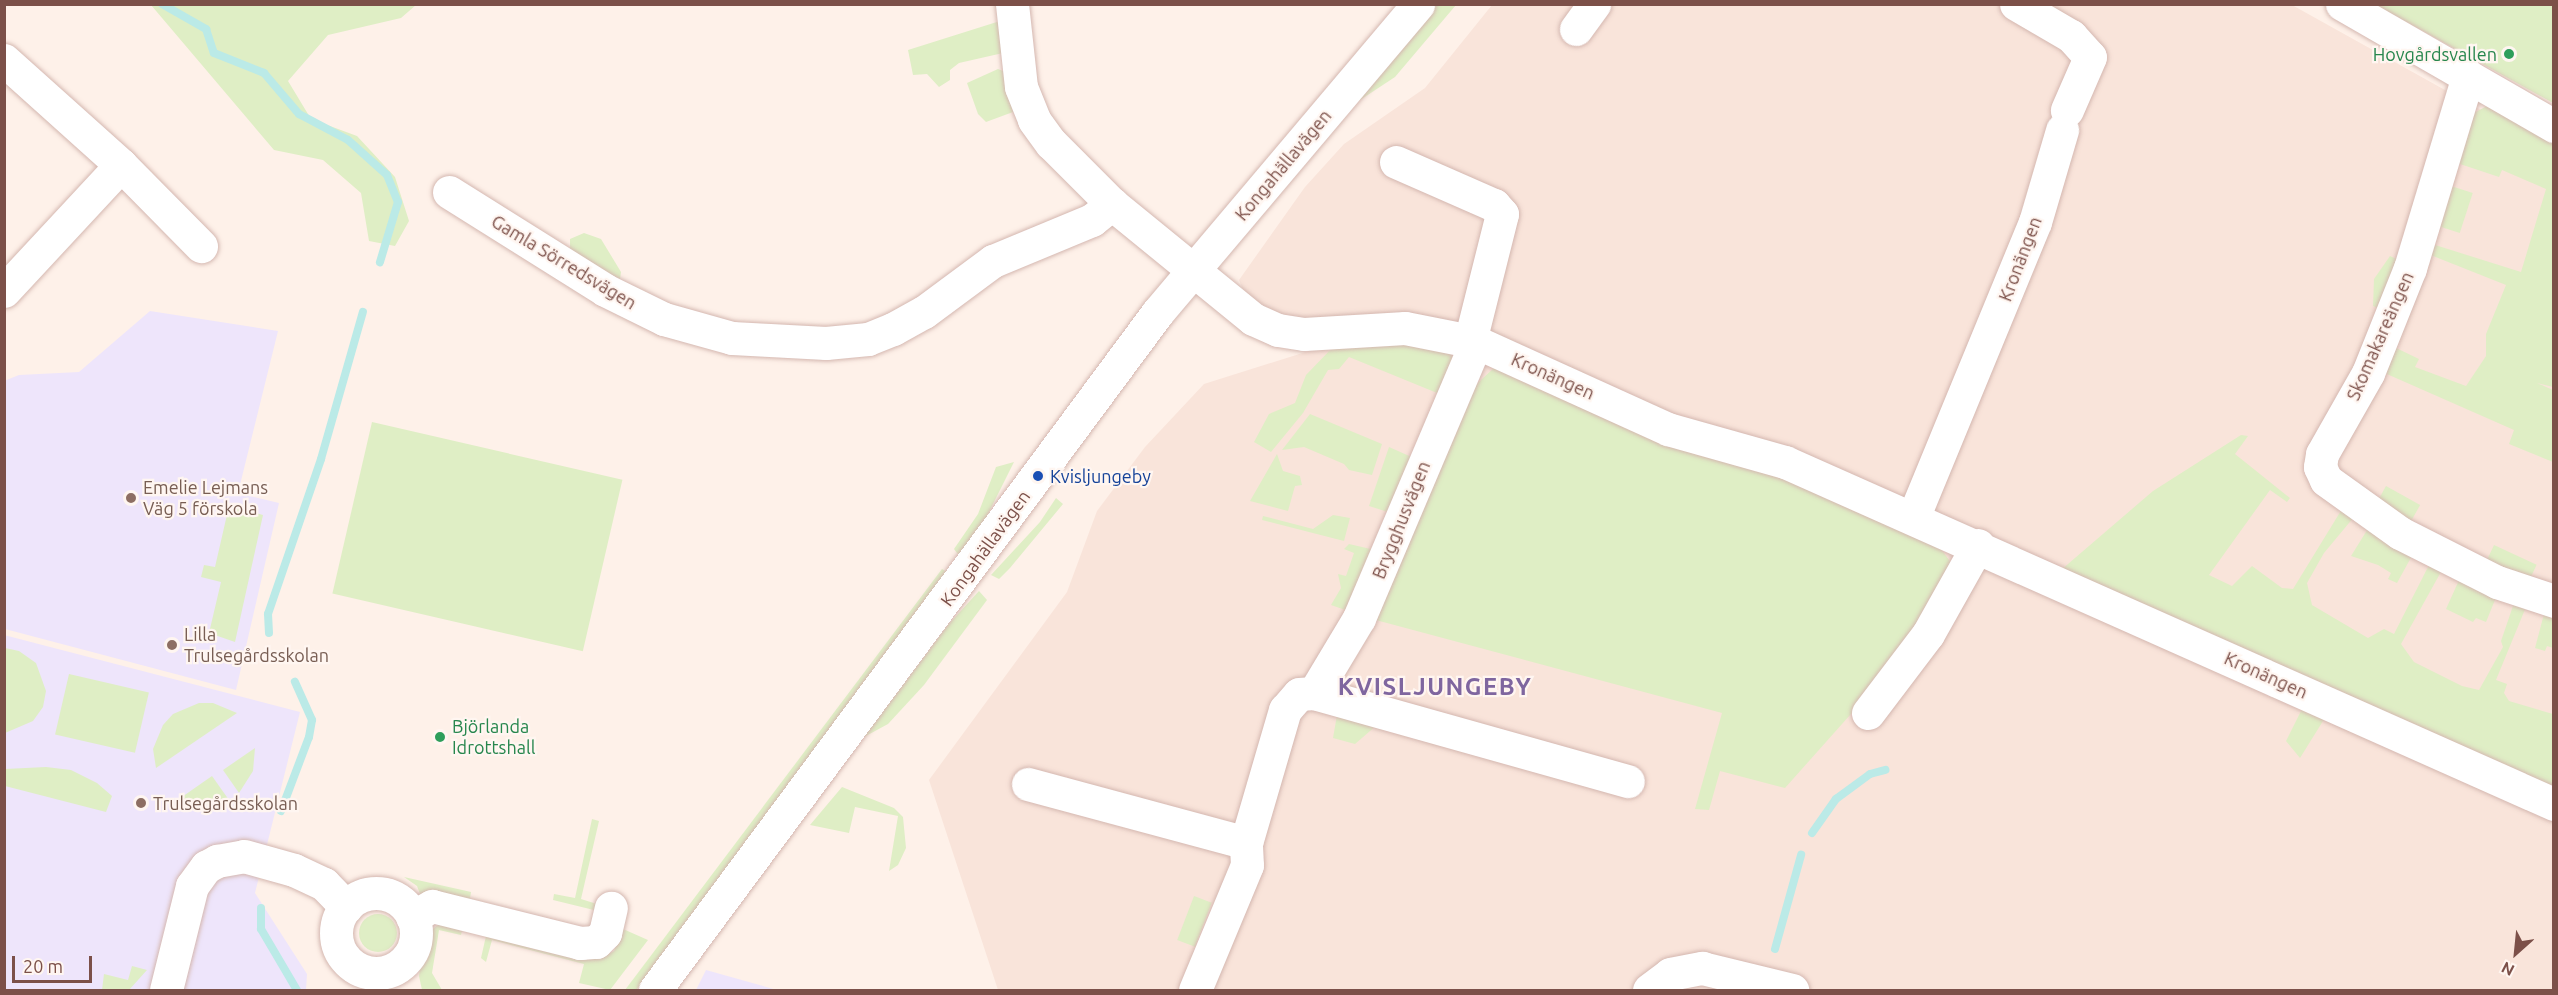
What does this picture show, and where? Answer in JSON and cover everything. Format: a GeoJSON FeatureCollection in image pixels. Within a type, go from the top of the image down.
{"type":"FeatureCollection","features":[{"type":"Feature","properties":{"kind":"street"},"geometry":{"type":"LineString","coordinates":[[1012,4],[1015,58],[1034,120],[1051,143],[1112,204],[1192,273]]}},
{"type":"Feature","properties":{"kind":"street","name":"Kongahällavägen"},"geometry":{"type":"LineString","coordinates":[[655,990],[1158,312],[1418,4]]}},
{"type":"Feature","properties":{"kind":"street","name":"Kronängen"},"geometry":{"type":"LineString","coordinates":[[1913,518],[2032,231],[2064,120],[2090,57],[2071,36],[2016,4]]}},
{"type":"Feature","properties":{"kind":"street"},"geometry":{"type":"LineString","coordinates":[[2342,4],[2553,126]]}},
{"type":"Feature","properties":{"kind":"street"},"geometry":{"type":"LineString","coordinates":[[4,60],[121,165],[201,246]]}},
{"type":"Feature","properties":{"kind":"street","name":"Skomakareängen"},"geometry":{"type":"LineString","coordinates":[[2468,76],[2410,268],[2368,373],[2322,454],[2320,467],[2325,480],[2400,533],[2497,582],[2553,601]]}},
{"type":"Feature","properties":{"kind":"street","name":"Brygghusvägen"},"geometry":{"type":"LineString","coordinates":[[1314,693],[1359,618],[1473,341],[1502,214],[1494,205],[1396,162]]}},
{"type":"Feature","properties":{"kind":"street"},"geometry":{"type":"LineString","coordinates":[[4,291],[121,165]]}},
{"type":"Feature","properties":{"kind":"street","name":"Gamla Sörredsvägen"},"geometry":{"type":"LineString","coordinates":[[449,192],[605,290],[664,319],[732,338],[816,343],[868,339],[893,329],[924,312],[993,261],[1092,220],[1112,204]]}},
{"type":"Feature","properties":{"kind":"street","name":"Kronängen"},"geometry":{"type":"LineString","coordinates":[[1192,273],[1253,319],[1278,330],[1336,334],[1405,328],[1473,341],[1668,429],[1785,462],[2553,804]]}},
{"type":"Feature","properties":{"kind":"street"},"geometry":{"type":"LineString","coordinates":[[1868,713],[1928,634],[1978,546]]}},
{"type":"Feature","properties":{"kind":"street"},"geometry":{"type":"LineString","coordinates":[[1195,990],[1247,865],[1246,843],[1285,710],[1299,694],[1314,693],[1628,781]]}},
{"type":"Feature","properties":{"kind":"street"},"geometry":{"type":"LineString","coordinates":[[1028,784],[1246,843]]}},
{"type":"Feature","properties":{"kind":"street"},"geometry":{"type":"LineString","coordinates":[[166,990],[192,886],[206,867],[217,861],[244,856],[294,870],[324,884],[346,907]]}},
{"type":"Feature","properties":{"kind":"street"},"geometry":{"type":"LineString","coordinates":[[348,962],[374,974],[406,977],[415,943],[412,917],[400,902],[382,894],[362,896],[346,907],[336,931],[339,948],[365,990]]}},
{"type":"Feature","properties":{"kind":"street"},"geometry":{"type":"LineString","coordinates":[[412,917],[432,906],[580,944],[596,942],[605,933],[611,908]]}},
{"type":"Feature","properties":{"kind":"street"},"geometry":{"type":"LineString","coordinates":[[1649,990],[1670,974],[1702,968],[1792,990]]}},
{"type":"Feature","properties":{"kind":"shaded area"},"geometry":{"type":"Polygon","coordinates":[[[1492,5],[2292,5],[2553,150],[2553,990],[998,990],[929,780],[1067,592],[1097,511],[1145,447],[1204,384],[1328,345],[1246,297],[1239,280],[1305,187],[1344,144],[1425,88],[1492,5]]]}},
{"type":"Feature","properties":{"kind":"shaded area","name":"Emelie Lejmans Väg 5 förskola"},"geometry":{"type":"Polygon","coordinates":[[[150,311],[278,331],[238,493],[279,503],[236,690],[5,629],[4,381],[19,375],[79,372],[150,311]]]}},
{"type":"Feature","properties":{"kind":"shaded area","name":"Trulsegårdsskolan"},"geometry":{"type":"Polygon","coordinates":[[[4,635],[300,712],[255,893],[307,974],[306,990],[5,990],[4,635]]]}},
{"type":"Feature","properties":{"kind":"shaded area"},"geometry":{"type":"Polygon","coordinates":[[[706,970],[777,990],[696,990],[706,970]]]}},
{"type":"Feature","properties":{"kind":"green space"},"geometry":{"type":"Polygon","coordinates":[[[151,5],[416,5],[401,18],[328,35],[288,81],[311,119],[357,136],[395,177],[409,221],[395,246],[369,241],[361,193],[323,160],[274,150],[151,5]]]}},
{"type":"Feature","properties":{"kind":"green space"},"geometry":{"type":"Polygon","coordinates":[[[1435,5],[1456,5],[1395,77],[1354,104],[1435,5]]]}},
{"type":"Feature","properties":{"kind":"green space","name":"Hovgårdsvallen"},"geometry":{"type":"Polygon","coordinates":[[[2376,5],[2553,5],[2553,103],[2376,5]]]}},
{"type":"Feature","properties":{"kind":"green space"},"geometry":{"type":"Polygon","coordinates":[[[1000,21],[1003,53],[959,63],[950,70],[950,80],[939,87],[927,74],[913,75],[908,50],[1000,21]]]}},
{"type":"Feature","properties":{"kind":"green space"},"geometry":{"type":"Polygon","coordinates":[[[998,69],[1003,71],[1013,112],[986,122],[978,114],[967,83],[998,69]]]}},
{"type":"Feature","properties":{"kind":"green space"},"geometry":{"type":"Polygon","coordinates":[[[2487,106],[2553,141],[2553,387],[2537,383],[2553,390],[2553,462],[2509,444],[2514,430],[2380,371],[2392,346],[2419,359],[2415,367],[2466,386],[2486,356],[2486,334],[2506,285],[2428,254],[2432,244],[2521,272],[2546,189],[2502,170],[2499,177],[2457,163],[2470,115],[2487,106]]]}},
{"type":"Feature","properties":{"kind":"green space"},"geometry":{"type":"Polygon","coordinates":[[[2448,185],[2473,193],[2460,233],[2435,225],[2448,185]]]}},
{"type":"Feature","properties":{"kind":"green space"},"geometry":{"type":"Polygon","coordinates":[[[584,233],[601,239],[621,272],[620,279],[570,253],[570,239],[584,233]]]}},
{"type":"Feature","properties":{"kind":"green space"},"geometry":{"type":"Polygon","coordinates":[[[2390,256],[2405,263],[2385,311],[2373,306],[2374,279],[2390,256]]]}},
{"type":"Feature","properties":{"kind":"green space"},"geometry":{"type":"Polygon","coordinates":[[[1408,336],[1456,355],[1442,395],[1349,357],[1339,369],[1328,370],[1303,413],[1271,452],[1254,442],[1269,414],[1295,403],[1306,375],[1333,347],[1408,336]]]}},
{"type":"Feature","properties":{"kind":"green space"},"geometry":{"type":"Polygon","coordinates":[[[1497,365],[1930,534],[1952,564],[1891,669],[1785,788],[1720,771],[1709,810],[1695,809],[1722,713],[1372,619],[1464,396],[1497,365]]]}},
{"type":"Feature","properties":{"kind":"green space"},"geometry":{"type":"Polygon","coordinates":[[[1310,414],[1382,444],[1372,475],[1349,470],[1344,464],[1304,447],[1282,450],[1310,414]]]}},
{"type":"Feature","properties":{"kind":"green space"},"geometry":{"type":"Polygon","coordinates":[[[372,422],[622,480],[583,651],[332,593],[372,422]]]}},
{"type":"Feature","properties":{"kind":"green space"},"geometry":{"type":"Polygon","coordinates":[[[2241,435],[2248,436],[2235,454],[2290,498],[2287,502],[2270,490],[2209,575],[2232,586],[2252,566],[2282,588],[2293,589],[2342,509],[2354,517],[2324,553],[2307,583],[2312,605],[2368,638],[2384,629],[2394,634],[2430,563],[2442,570],[2401,644],[2414,662],[2462,686],[2479,690],[2503,647],[2501,641],[2514,603],[2526,607],[2496,680],[2507,684],[2504,693],[2509,701],[2553,714],[2553,798],[2054,576],[2153,491],[2241,435]]]}},
{"type":"Feature","properties":{"kind":"green space"},"geometry":{"type":"Polygon","coordinates":[[[1389,447],[1416,459],[1394,514],[1369,506],[1389,447]]]}},
{"type":"Feature","properties":{"kind":"green space"},"geometry":{"type":"Polygon","coordinates":[[[1277,454],[1283,471],[1300,476],[1302,485],[1295,486],[1288,511],[1250,501],[1277,454]]]}},
{"type":"Feature","properties":{"kind":"green space"},"geometry":{"type":"Polygon","coordinates":[[[1014,462],[983,524],[960,555],[954,549],[978,514],[996,467],[1014,462]]]}},
{"type":"Feature","properties":{"kind":"green space"},"geometry":{"type":"Polygon","coordinates":[[[2386,486],[2420,505],[2407,529],[2373,510],[2386,486]]]}},
{"type":"Feature","properties":{"kind":"green space"},"geometry":{"type":"Polygon","coordinates":[[[1056,498],[1063,504],[1010,568],[999,579],[991,575],[1040,522],[1056,498]]]}},
{"type":"Feature","properties":{"kind":"green space"},"geometry":{"type":"Polygon","coordinates":[[[229,506],[263,515],[235,642],[209,633],[221,582],[201,577],[204,565],[215,567],[229,506]]]}},
{"type":"Feature","properties":{"kind":"green space"},"geometry":{"type":"Polygon","coordinates":[[[1333,515],[1350,518],[1344,541],[1262,520],[1263,516],[1313,529],[1333,515]]]}},
{"type":"Feature","properties":{"kind":"green space"},"geometry":{"type":"Polygon","coordinates":[[[2369,527],[2413,554],[2397,583],[2388,579],[2391,573],[2378,565],[2351,556],[2369,527]]]}},
{"type":"Feature","properties":{"kind":"green space"},"geometry":{"type":"Polygon","coordinates":[[[1349,544],[1375,550],[1351,612],[1331,605],[1341,588],[1338,574],[1346,576],[1354,553],[1344,549],[1349,544]]]}},
{"type":"Feature","properties":{"kind":"green space"},"geometry":{"type":"Polygon","coordinates":[[[2494,545],[2537,565],[2525,589],[2483,569],[2494,545]]]}},
{"type":"Feature","properties":{"kind":"green space"},"geometry":{"type":"Polygon","coordinates":[[[942,569],[947,572],[653,971],[636,990],[625,990],[942,569]]]}},
{"type":"Feature","properties":{"kind":"green space"},"geometry":{"type":"Polygon","coordinates":[[[2460,578],[2497,595],[2486,622],[2476,618],[2473,622],[2446,609],[2460,578]]]}},
{"type":"Feature","properties":{"kind":"green space"},"geometry":{"type":"Polygon","coordinates":[[[979,591],[987,600],[924,685],[888,724],[864,737],[948,625],[979,591]]]}},
{"type":"Feature","properties":{"kind":"green space"},"geometry":{"type":"Polygon","coordinates":[[[2544,614],[2553,616],[2553,648],[2547,646],[2545,651],[2535,648],[2544,614]]]}},
{"type":"Feature","properties":{"kind":"green space"},"geometry":{"type":"Polygon","coordinates":[[[5,648],[19,651],[36,663],[46,691],[43,707],[33,721],[5,733],[5,648]]]}},
{"type":"Feature","properties":{"kind":"green space"},"geometry":{"type":"Polygon","coordinates":[[[69,674],[149,692],[135,753],[55,734],[69,674]]]}},
{"type":"Feature","properties":{"kind":"green space"},"geometry":{"type":"Polygon","coordinates":[[[2306,701],[2328,713],[2300,758],[2286,741],[2306,701]]]}},
{"type":"Feature","properties":{"kind":"green space"},"geometry":{"type":"Polygon","coordinates":[[[199,703],[213,703],[237,713],[156,768],[153,749],[163,725],[173,714],[199,703]]]}},
{"type":"Feature","properties":{"kind":"green space"},"geometry":{"type":"Polygon","coordinates":[[[1337,715],[1377,725],[1355,744],[1333,738],[1337,715]]]}},
{"type":"Feature","properties":{"kind":"green space"},"geometry":{"type":"Polygon","coordinates":[[[255,748],[253,771],[239,793],[223,770],[255,748]]]}},
{"type":"Feature","properties":{"kind":"green space"},"geometry":{"type":"Polygon","coordinates":[[[46,767],[71,770],[97,783],[112,796],[106,812],[5,786],[5,769],[46,767]]]}},
{"type":"Feature","properties":{"kind":"green space"},"geometry":{"type":"Polygon","coordinates":[[[212,776],[229,800],[210,805],[179,799],[212,776]]]}},
{"type":"Feature","properties":{"kind":"green space"},"geometry":{"type":"Polygon","coordinates":[[[842,787],[894,808],[903,817],[906,848],[898,865],[889,871],[898,816],[855,807],[849,833],[810,825],[842,787]]]}},
{"type":"Feature","properties":{"kind":"green space"},"geometry":{"type":"Polygon","coordinates":[[[592,819],[599,821],[581,899],[600,905],[598,911],[553,900],[554,894],[575,898],[592,819]]]}},
{"type":"Feature","properties":{"kind":"green space"},"geometry":{"type":"Polygon","coordinates":[[[404,877],[471,892],[469,905],[420,894],[417,886],[404,877]]]}},
{"type":"Feature","properties":{"kind":"green space"},"geometry":{"type":"Polygon","coordinates":[[[1194,896],[1212,903],[1195,947],[1177,940],[1194,896]]]}},
{"type":"Feature","properties":{"kind":"green space"},"geometry":{"type":"Polygon","coordinates":[[[378,914],[385,915],[391,920],[396,926],[396,940],[391,946],[385,951],[378,952],[371,951],[365,946],[360,940],[359,933],[360,926],[365,920],[371,915],[378,914]]]}},
{"type":"Feature","properties":{"kind":"green space"},"geometry":{"type":"Polygon","coordinates":[[[442,922],[462,931],[461,935],[439,930],[432,973],[442,990],[422,990],[419,976],[423,946],[430,931],[442,922]]]}},
{"type":"Feature","properties":{"kind":"green space"},"geometry":{"type":"Polygon","coordinates":[[[623,929],[648,940],[610,990],[579,983],[584,964],[492,940],[486,962],[481,958],[486,936],[603,957],[614,951],[623,929]]]}},
{"type":"Feature","properties":{"kind":"green space"},"geometry":{"type":"Polygon","coordinates":[[[132,966],[147,970],[129,990],[102,990],[104,974],[128,980],[132,966]]]}},
{"type":"Feature","properties":{"kind":"waterway"},"geometry":{"type":"LineString","coordinates":[[162,4],[206,29],[214,53],[264,73],[299,114],[348,140],[387,175],[398,202],[380,262]]}},
{"type":"Feature","properties":{"kind":"waterway"},"geometry":{"type":"LineString","coordinates":[[269,633],[268,614],[321,459],[363,312]]}},
{"type":"Feature","properties":{"kind":"waterway"},"geometry":{"type":"LineString","coordinates":[[281,811],[309,737],[312,720],[295,682]]}},
{"type":"Feature","properties":{"kind":"waterway"},"geometry":{"type":"LineString","coordinates":[[1812,833],[1836,799],[1870,774],[1885,770]]}},
{"type":"Feature","properties":{"kind":"waterway"},"geometry":{"type":"LineString","coordinates":[[1775,949],[1801,855]]}},
{"type":"Feature","properties":{"kind":"waterway"},"geometry":{"type":"LineString","coordinates":[[261,908],[261,929],[297,990]]}},
{"type":"Feature","properties":{"kind":"place","name":"Hovgårdsvallen"},"geometry":{"type":"Point","coordinates":[2509,54]}},
{"type":"Feature","properties":{"kind":"place","name":"Kvisljungeby"},"geometry":{"type":"Point","coordinates":[1038,476]}},
{"type":"Feature","properties":{"kind":"place","name":"Emelie Lejmans Väg 5 förskola"},"geometry":{"type":"Point","coordinates":[131,498]}},
{"type":"Feature","properties":{"kind":"place","name":"Lilla Trulsegårdsskolan"},"geometry":{"type":"Point","coordinates":[172,645]}},
{"type":"Feature","properties":{"kind":"place","name":"Björlanda Idrottshall"},"geometry":{"type":"Point","coordinates":[440,737]}},
{"type":"Feature","properties":{"kind":"place","name":"Trulsegårdsskolan"},"geometry":{"type":"Point","coordinates":[141,803]}},
{"type":"Feature","properties":{"kind":"district","name":"KVISLJUNGEBY"},"geometry":{"type":"Point","coordinates":[1435,687]}}]}
